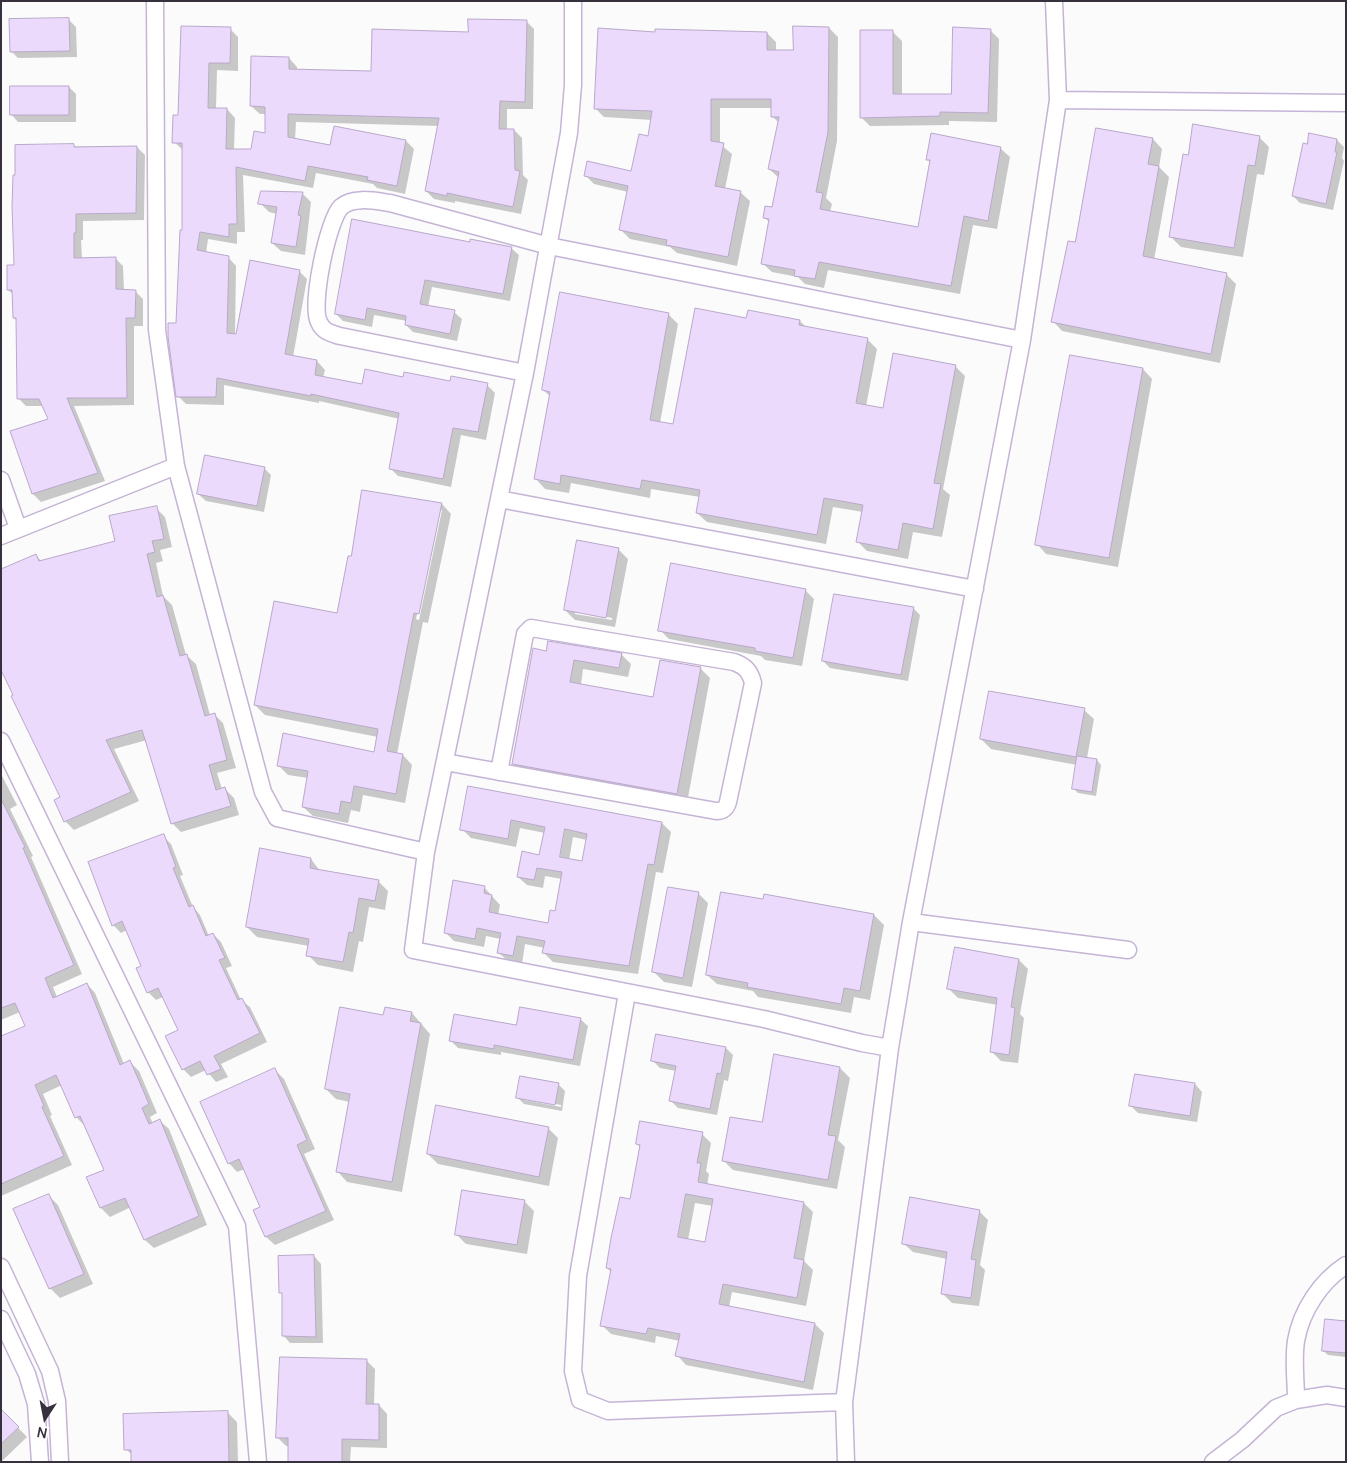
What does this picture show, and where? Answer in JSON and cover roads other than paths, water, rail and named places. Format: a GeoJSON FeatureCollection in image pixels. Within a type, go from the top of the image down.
{"type":"FeatureCollection","features":[{"type":"Feature","properties":{"kind":"street"},"geometry":{"type":"LineString","coordinates":[[155,1],[157,330],[176,466],[263,792],[277,818],[426,852]]}},
{"type":"Feature","properties":{"kind":"street"},"geometry":{"type":"LineString","coordinates":[[573,1],[573,85],[569,133],[525,373],[426,852],[413,950],[764,1020],[890,1048]]}},
{"type":"Feature","properties":{"kind":"street"},"geometry":{"type":"LineString","coordinates":[[846,1462],[844,1402],[890,1048],[911,922],[1022,340],[1058,100],[1054,1]]}},
{"type":"Feature","properties":{"kind":"street"},"geometry":{"type":"LineString","coordinates":[[1058,100],[1346,103]]}},
{"type":"Feature","properties":{"kind":"street"},"geometry":{"type":"LineString","coordinates":[[525,373],[340,336],[325,331],[318,322],[316,307],[319,281],[336,216],[341,207],[350,202],[366,200],[390,203],[549,246],[1022,340]]}},
{"type":"Feature","properties":{"kind":"street"},"geometry":{"type":"LineString","coordinates":[[1,536],[176,466]]}},
{"type":"Feature","properties":{"kind":"street"},"geometry":{"type":"LineString","coordinates":[[1,480],[18,528]]}},
{"type":"Feature","properties":{"kind":"street"},"geometry":{"type":"LineString","coordinates":[[499,499],[975,589]]}},
{"type":"Feature","properties":{"kind":"street"},"geometry":{"type":"LineString","coordinates":[[444,762],[499,772],[677,803],[716,811],[725,809],[753,682],[747,669],[734,662],[532,628],[525,634],[499,772]]}},
{"type":"Feature","properties":{"kind":"street"},"geometry":{"type":"LineString","coordinates":[[1,741],[237,1226],[258,1462]]}},
{"type":"Feature","properties":{"kind":"street"},"geometry":{"type":"LineString","coordinates":[[911,922],[1128,950]]}},
{"type":"Feature","properties":{"kind":"street"},"geometry":{"type":"LineString","coordinates":[[627,993],[578,1276],[573,1371],[580,1400],[608,1411],[844,1402]]}},
{"type":"Feature","properties":{"kind":"street"},"geometry":{"type":"LineString","coordinates":[[1296,1400],[1296,1340],[1307,1308],[1332,1274],[1346,1265]]}},
{"type":"Feature","properties":{"kind":"street"},"geometry":{"type":"LineString","coordinates":[[1,1267],[50,1370],[56,1389],[60,1462]]}},
{"type":"Feature","properties":{"kind":"street"},"geometry":{"type":"LineString","coordinates":[[1,1319],[27,1374],[36,1404],[40,1462]]}},
{"type":"Feature","properties":{"kind":"street"},"geometry":{"type":"LineString","coordinates":[[1213,1462],[1242,1440],[1276,1408],[1296,1400],[1327,1395],[1346,1398]]}}]}
